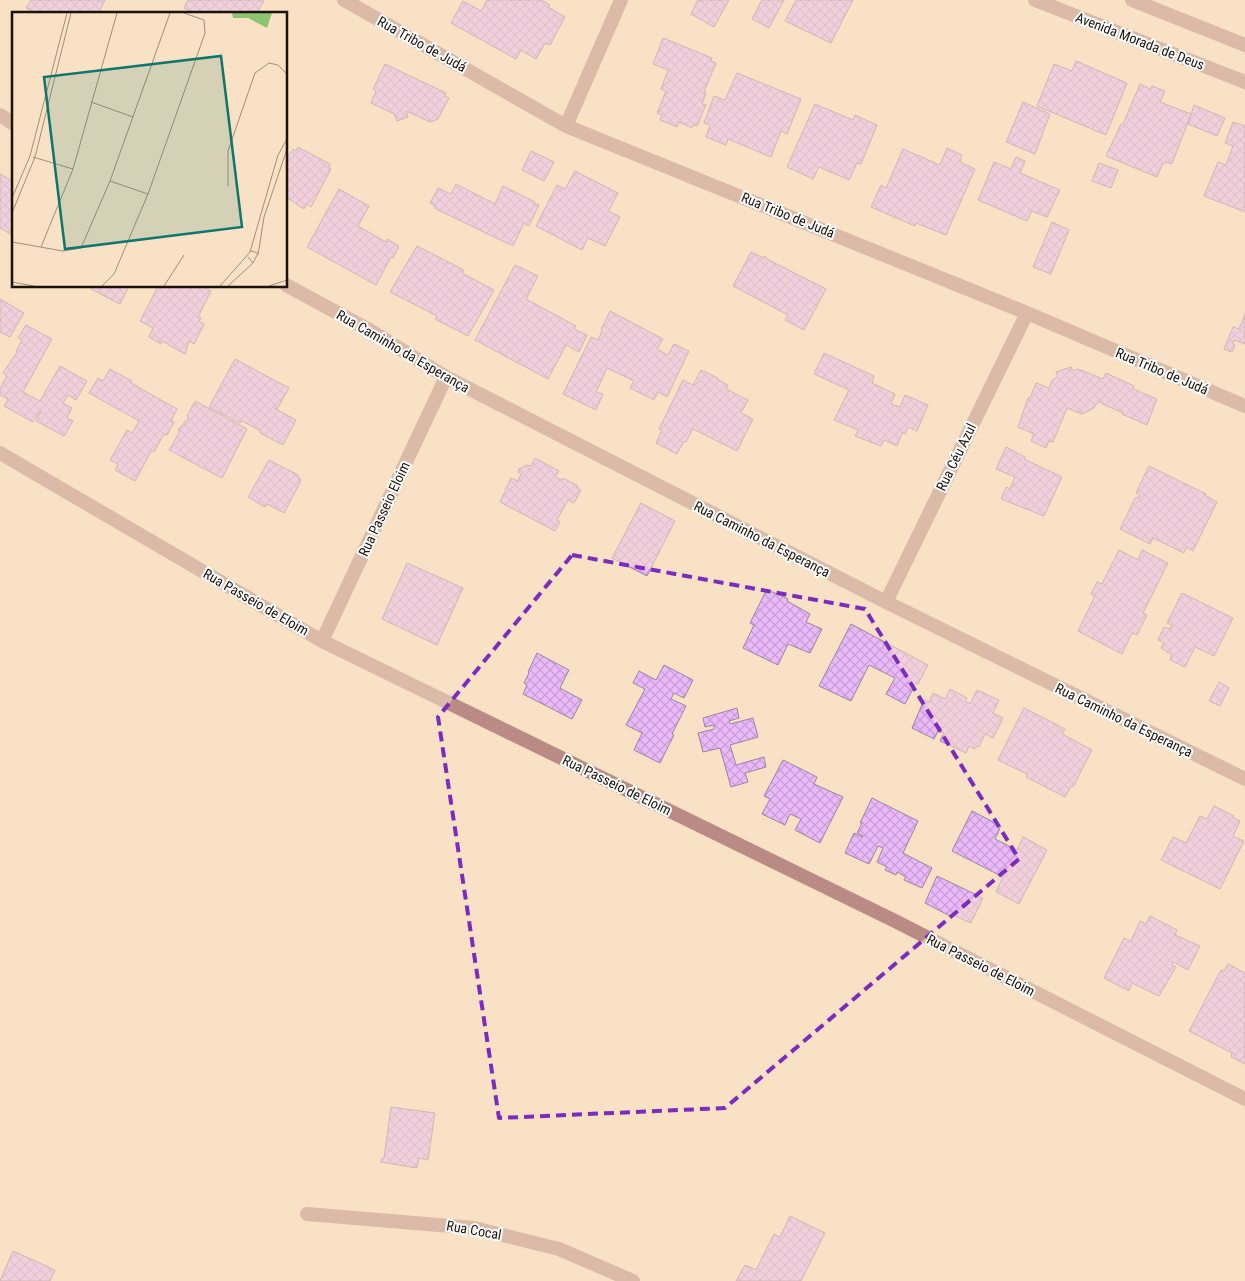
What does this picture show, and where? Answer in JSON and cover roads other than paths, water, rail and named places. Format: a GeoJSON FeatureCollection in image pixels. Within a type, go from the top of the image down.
{"type":"FeatureCollection","features":[{"type":"Feature","properties":{"kind":"street","name":"Rua Tribo de Judá"},"geometry":{"type":"LineString","coordinates":[[344,0],[566,126],[1027,313],[1245,406]]}},
{"type":"Feature","properties":{"kind":"street"},"geometry":{"type":"LineString","coordinates":[[566,126],[621,0]]}},
{"type":"Feature","properties":{"kind":"street","name":"Avenida Morada de Deus"},"geometry":{"type":"LineString","coordinates":[[1035,0],[1245,82]]}},
{"type":"Feature","properties":{"kind":"street"},"geometry":{"type":"LineString","coordinates":[[1132,0],[1245,45]]}},
{"type":"Feature","properties":{"kind":"street"},"geometry":{"type":"LineString","coordinates":[[0,115],[12,123]]}},
{"type":"Feature","properties":{"kind":"street","name":"Rua Caminho da Esperança"},"geometry":{"type":"LineString","coordinates":[[288,285],[371,331],[446,377],[886,602],[1245,779]]}},
{"type":"Feature","properties":{"kind":"street","name":"Rua Céu Azul"},"geometry":{"type":"LineString","coordinates":[[886,602],[1027,313]]}},
{"type":"Feature","properties":{"kind":"street","name":"Rua Passeio Eloim"},"geometry":{"type":"LineString","coordinates":[[322,641],[446,377]]}},
{"type":"Feature","properties":{"kind":"street","name":"Rua Passeio de Eloim"},"geometry":{"type":"LineString","coordinates":[[0,453],[322,641],[895,921],[1245,1099]]}},
{"type":"Feature","properties":{"kind":"street","name":"Rua Cocal"},"geometry":{"type":"LineString","coordinates":[[308,1214],[474,1228],[559,1249],[634,1281]]}}]}
